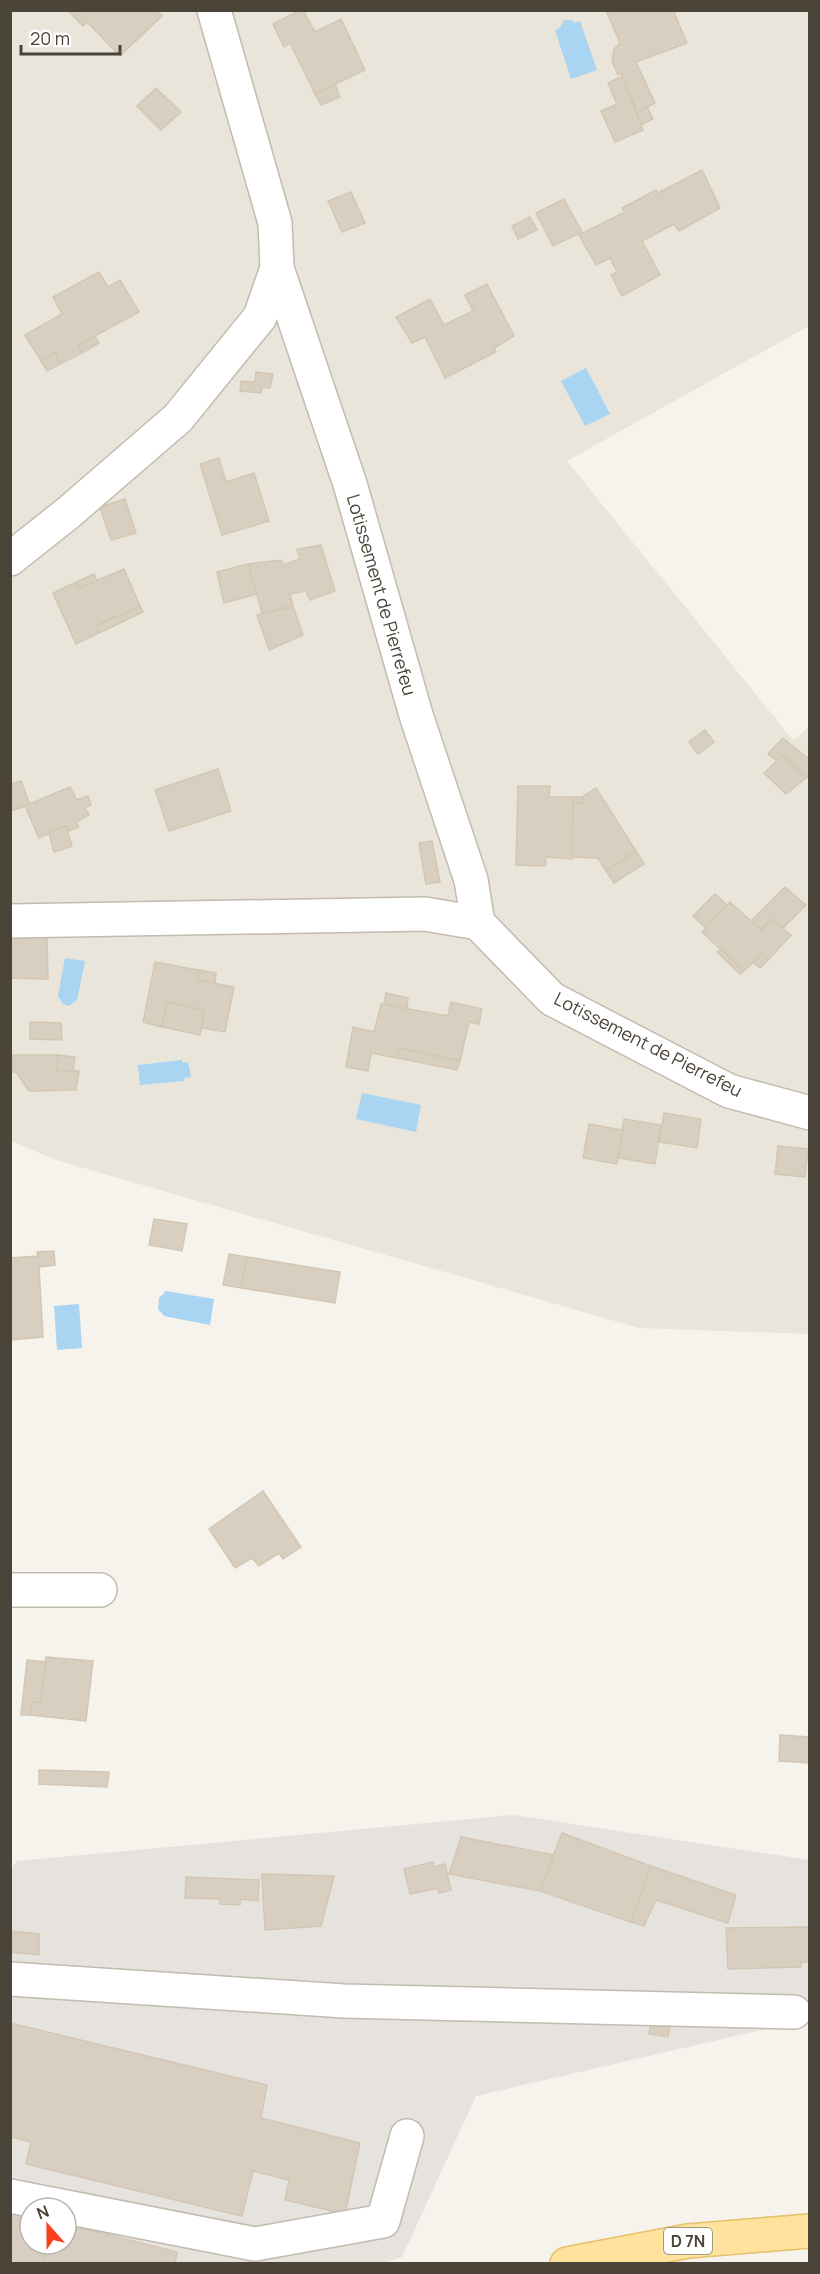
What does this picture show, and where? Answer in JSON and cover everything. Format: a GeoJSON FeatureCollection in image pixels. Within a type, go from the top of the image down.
{"type":"FeatureCollection","features":[{"type":"Feature","properties":{"kind":"main road","name":"D 7N"},"geometry":{"type":"LineString","coordinates":[[567,2264],[688,2241],[810,2231]]}},
{"type":"Feature","properties":{"kind":"street","name":"Lotissement de Pierrefeu"},"geometry":{"type":"LineString","coordinates":[[214,10],[275,223],[277,268],[350,484],[416,715],[471,880],[478,923],[552,999],[729,1090],[810,1113]]}},
{"type":"Feature","properties":{"kind":"street","name":"Lotissement de Pierrefeu"},"geometry":{"type":"LineString","coordinates":[[10,559],[68,513],[178,418],[260,317],[277,268]]}},
{"type":"Feature","properties":{"kind":"street"},"geometry":{"type":"LineString","coordinates":[[10,921],[425,914],[478,923]]}},
{"type":"Feature","properties":{"kind":"street"},"geometry":{"type":"LineString","coordinates":[[10,1590],[100,1590]]}},
{"type":"Feature","properties":{"kind":"street"},"geometry":{"type":"LineString","coordinates":[[10,1979],[344,2001],[794,2012]]}},
{"type":"Feature","properties":{"kind":"street"},"geometry":{"type":"LineString","coordinates":[[10,2196],[255,2244],[383,2221],[407,2136]]}},
{"type":"Feature","properties":{"kind":"shaded area"},"geometry":{"type":"Polygon","coordinates":[[[10,11],[809,11],[809,326],[567,461],[793,740],[809,727],[809,1334],[639,1328],[56,1160],[11,1141],[10,11]]]}},
{"type":"Feature","properties":{"kind":"shaded area"},"geometry":{"type":"Polygon","coordinates":[[[514,1815],[809,1860],[809,2019],[476,2096],[402,2257],[380,2264],[11,2263],[10,1870],[17,1861],[514,1815]]]}},
{"type":"Feature","properties":{"kind":"water"},"geometry":{"type":"Polygon","coordinates":[[[564,20],[572,20],[574,23],[580,21],[597,70],[571,79],[555,30],[560,28],[564,20]]]}},
{"type":"Feature","properties":{"kind":"water"},"geometry":{"type":"Polygon","coordinates":[[[586,368],[610,414],[585,426],[561,381],[586,368]]]}},
{"type":"Feature","properties":{"kind":"water"},"geometry":{"type":"Polygon","coordinates":[[[65,958],[85,961],[77,1000],[69,1006],[63,1004],[58,996],[65,958]]]}},
{"type":"Feature","properties":{"kind":"water"},"geometry":{"type":"Polygon","coordinates":[[[182,1060],[183,1063],[188,1062],[191,1077],[184,1078],[184,1081],[140,1085],[138,1065],[182,1060]]]}},
{"type":"Feature","properties":{"kind":"water"},"geometry":{"type":"Polygon","coordinates":[[[362,1093],[421,1105],[416,1132],[356,1119],[362,1093]]]}},
{"type":"Feature","properties":{"kind":"water"},"geometry":{"type":"Polygon","coordinates":[[[166,1291],[214,1299],[210,1325],[164,1316],[158,1309],[159,1298],[166,1291]]]}},
{"type":"Feature","properties":{"kind":"water"},"geometry":{"type":"Polygon","coordinates":[[[79,1304],[82,1348],[57,1350],[54,1306],[79,1304]]]}},
{"type":"Feature","properties":{"kind":"building"},"geometry":{"type":"Polygon","coordinates":[[[72,10],[157,10],[162,16],[120,56],[87,22],[83,26],[70,13],[72,10]]]}},
{"type":"Feature","properties":{"kind":"building"},"geometry":{"type":"Polygon","coordinates":[[[303,10],[315,32],[341,19],[365,70],[315,94],[290,43],[284,47],[273,24],[303,10]]]}},
{"type":"Feature","properties":{"kind":"building"},"geometry":{"type":"Polygon","coordinates":[[[606,10],[673,10],[687,43],[636,62],[655,103],[637,113],[621,73],[618,75],[612,61],[614,49],[620,43],[606,10]]]}},
{"type":"Feature","properties":{"kind":"building"},"geometry":{"type":"Polygon","coordinates":[[[622,76],[643,130],[615,142],[601,111],[617,104],[608,83],[622,76]]]}},
{"type":"Feature","properties":{"kind":"building"},"geometry":{"type":"Polygon","coordinates":[[[335,84],[340,97],[321,105],[315,94],[335,84]]]}},
{"type":"Feature","properties":{"kind":"building"},"geometry":{"type":"Polygon","coordinates":[[[156,88],[181,112],[161,130],[137,106],[156,88]]]}},
{"type":"Feature","properties":{"kind":"building"},"geometry":{"type":"Polygon","coordinates":[[[647,107],[653,119],[641,125],[637,113],[647,107]]]}},
{"type":"Feature","properties":{"kind":"building"},"geometry":{"type":"Polygon","coordinates":[[[702,170],[720,208],[679,231],[674,224],[642,241],[660,275],[622,296],[611,275],[617,272],[610,258],[596,265],[579,235],[625,212],[622,208],[656,190],[658,193],[702,170]]]}},
{"type":"Feature","properties":{"kind":"building"},"geometry":{"type":"Polygon","coordinates":[[[351,192],[365,223],[342,232],[328,201],[351,192]]]}},
{"type":"Feature","properties":{"kind":"building"},"geometry":{"type":"Polygon","coordinates":[[[564,199],[582,232],[553,246],[536,213],[564,199]]]}},
{"type":"Feature","properties":{"kind":"building"},"geometry":{"type":"Polygon","coordinates":[[[530,217],[537,230],[518,239],[512,226],[530,217]]]}},
{"type":"Feature","properties":{"kind":"building"},"geometry":{"type":"Polygon","coordinates":[[[99,272],[108,287],[120,280],[139,312],[78,345],[82,353],[60,364],[55,353],[41,361],[25,335],[62,314],[53,297],[99,272]]]}},
{"type":"Feature","properties":{"kind":"building"},"geometry":{"type":"Polygon","coordinates":[[[487,284],[514,336],[494,348],[496,352],[445,378],[425,337],[412,343],[396,317],[430,299],[444,325],[473,311],[465,295],[487,284]]]}},
{"type":"Feature","properties":{"kind":"building"},"geometry":{"type":"Polygon","coordinates":[[[95,336],[99,343],[82,353],[78,345],[95,336]]]}},
{"type":"Feature","properties":{"kind":"building"},"geometry":{"type":"Polygon","coordinates":[[[55,353],[60,364],[47,371],[41,361],[55,353]]]}},
{"type":"Feature","properties":{"kind":"building"},"geometry":{"type":"Polygon","coordinates":[[[256,372],[273,374],[270,388],[262,387],[261,393],[240,391],[241,381],[255,382],[256,372]]]}},
{"type":"Feature","properties":{"kind":"building"},"geometry":{"type":"Polygon","coordinates":[[[219,458],[226,482],[254,473],[269,521],[222,535],[200,464],[219,458]]]}},
{"type":"Feature","properties":{"kind":"building"},"geometry":{"type":"Polygon","coordinates":[[[125,499],[136,533],[111,540],[100,507],[125,499]]]}},
{"type":"Feature","properties":{"kind":"building"},"geometry":{"type":"Polygon","coordinates":[[[321,545],[335,591],[310,600],[306,591],[290,594],[293,606],[262,613],[248,564],[281,560],[284,565],[300,559],[297,549],[321,545]]]}},
{"type":"Feature","properties":{"kind":"building"},"geometry":{"type":"Polygon","coordinates":[[[248,564],[257,594],[224,603],[217,572],[248,564]]]}},
{"type":"Feature","properties":{"kind":"building"},"geometry":{"type":"Polygon","coordinates":[[[124,569],[140,606],[96,626],[99,633],[76,644],[53,593],[76,582],[79,588],[124,569]]]}},
{"type":"Feature","properties":{"kind":"building"},"geometry":{"type":"Polygon","coordinates":[[[94,574],[97,581],[79,588],[76,582],[94,574]]]}},
{"type":"Feature","properties":{"kind":"building"},"geometry":{"type":"Polygon","coordinates":[[[140,606],[143,612],[99,633],[96,626],[140,606]]]}},
{"type":"Feature","properties":{"kind":"building"},"geometry":{"type":"Polygon","coordinates":[[[293,606],[303,635],[269,650],[257,615],[293,606]]]}},
{"type":"Feature","properties":{"kind":"building"},"geometry":{"type":"Polygon","coordinates":[[[705,730],[714,742],[698,754],[689,742],[705,730]]]}},
{"type":"Feature","properties":{"kind":"building"},"geometry":{"type":"Polygon","coordinates":[[[783,738],[810,760],[810,775],[806,778],[783,755],[777,761],[768,754],[783,738]]]}},
{"type":"Feature","properties":{"kind":"building"},"geometry":{"type":"Polygon","coordinates":[[[783,755],[806,778],[786,794],[764,773],[783,755]]]}},
{"type":"Feature","properties":{"kind":"building"},"geometry":{"type":"Polygon","coordinates":[[[218,769],[231,811],[169,831],[155,790],[218,769]]]}},
{"type":"Feature","properties":{"kind":"building"},"geometry":{"type":"Polygon","coordinates":[[[21,781],[30,805],[10,811],[10,784],[21,781]]]}},
{"type":"Feature","properties":{"kind":"building"},"geometry":{"type":"Polygon","coordinates":[[[518,786],[550,786],[549,797],[573,797],[572,859],[546,857],[545,866],[516,865],[518,786]]]}},
{"type":"Feature","properties":{"kind":"building"},"geometry":{"type":"Polygon","coordinates":[[[70,787],[77,800],[88,796],[91,805],[85,808],[89,815],[76,822],[79,827],[68,831],[66,826],[39,838],[25,806],[70,787]]]}},
{"type":"Feature","properties":{"kind":"building"},"geometry":{"type":"Polygon","coordinates":[[[596,788],[636,851],[606,871],[598,858],[572,857],[573,803],[583,803],[582,797],[596,788]]]}},
{"type":"Feature","properties":{"kind":"building"},"geometry":{"type":"Polygon","coordinates":[[[573,797],[582,797],[583,803],[573,803],[573,797]]]}},
{"type":"Feature","properties":{"kind":"building"},"geometry":{"type":"Polygon","coordinates":[[[66,826],[72,846],[54,852],[49,833],[66,826]]]}},
{"type":"Feature","properties":{"kind":"building"},"geometry":{"type":"Polygon","coordinates":[[[432,841],[440,882],[426,884],[419,843],[432,841]]]}},
{"type":"Feature","properties":{"kind":"building"},"geometry":{"type":"Polygon","coordinates":[[[636,851],[644,864],[614,883],[606,871],[636,851]]]}},
{"type":"Feature","properties":{"kind":"building"},"geometry":{"type":"Polygon","coordinates":[[[785,887],[806,905],[783,928],[772,919],[761,930],[751,921],[785,887]]]}},
{"type":"Feature","properties":{"kind":"building"},"geometry":{"type":"Polygon","coordinates":[[[715,894],[727,905],[706,928],[693,916],[715,894]]]}},
{"type":"Feature","properties":{"kind":"building"},"geometry":{"type":"Polygon","coordinates":[[[730,902],[761,930],[772,919],[791,935],[768,960],[762,954],[744,971],[702,932],[730,902]]]}},
{"type":"Feature","properties":{"kind":"building"},"geometry":{"type":"Polygon","coordinates":[[[10,936],[47,937],[48,979],[10,978],[10,936]]]}},
{"type":"Feature","properties":{"kind":"building"},"geometry":{"type":"Polygon","coordinates":[[[721,949],[744,971],[740,974],[717,952],[721,949]]]}},
{"type":"Feature","properties":{"kind":"building"},"geometry":{"type":"Polygon","coordinates":[[[762,954],[768,960],[760,968],[753,962],[762,954]]]}},
{"type":"Feature","properties":{"kind":"building"},"geometry":{"type":"Polygon","coordinates":[[[155,962],[199,970],[197,980],[234,987],[225,1032],[201,1028],[204,1010],[167,1002],[162,1027],[143,1022],[155,962]]]}},
{"type":"Feature","properties":{"kind":"building"},"geometry":{"type":"Polygon","coordinates":[[[199,970],[216,973],[215,983],[197,980],[199,970]]]}},
{"type":"Feature","properties":{"kind":"building"},"geometry":{"type":"Polygon","coordinates":[[[386,993],[408,998],[407,1009],[384,1004],[386,993]]]}},
{"type":"Feature","properties":{"kind":"building"},"geometry":{"type":"Polygon","coordinates":[[[167,1002],[204,1010],[200,1035],[162,1027],[167,1002]]]}},
{"type":"Feature","properties":{"kind":"building"},"geometry":{"type":"Polygon","coordinates":[[[451,1002],[482,1009],[479,1024],[469,1022],[460,1061],[399,1048],[397,1058],[371,1053],[368,1071],[346,1067],[353,1027],[374,1032],[381,1004],[448,1016],[451,1002]]]}},
{"type":"Feature","properties":{"kind":"building"},"geometry":{"type":"Polygon","coordinates":[[[30,1022],[61,1023],[62,1040],[30,1039],[30,1022]]]}},
{"type":"Feature","properties":{"kind":"building"},"geometry":{"type":"Polygon","coordinates":[[[399,1048],[460,1061],[457,1070],[397,1058],[399,1048]]]}},
{"type":"Feature","properties":{"kind":"building"},"geometry":{"type":"Polygon","coordinates":[[[13,1055],[58,1055],[57,1070],[79,1071],[76,1090],[29,1091],[16,1072],[13,1072],[13,1055]]]}},
{"type":"Feature","properties":{"kind":"building"},"geometry":{"type":"Polygon","coordinates":[[[58,1055],[75,1057],[73,1071],[57,1070],[58,1055]]]}},
{"type":"Feature","properties":{"kind":"building"},"geometry":{"type":"Polygon","coordinates":[[[664,1113],[701,1119],[697,1148],[659,1142],[664,1113]]]}},
{"type":"Feature","properties":{"kind":"building"},"geometry":{"type":"Polygon","coordinates":[[[624,1119],[661,1125],[655,1164],[618,1158],[624,1119]]]}},
{"type":"Feature","properties":{"kind":"building"},"geometry":{"type":"Polygon","coordinates":[[[589,1124],[623,1130],[617,1164],[583,1158],[589,1124]]]}},
{"type":"Feature","properties":{"kind":"building"},"geometry":{"type":"Polygon","coordinates":[[[778,1146],[808,1149],[805,1177],[775,1174],[778,1146]]]}},
{"type":"Feature","properties":{"kind":"building"},"geometry":{"type":"Polygon","coordinates":[[[154,1219],[187,1224],[182,1251],[149,1245],[154,1219]]]}},
{"type":"Feature","properties":{"kind":"building"},"geometry":{"type":"Polygon","coordinates":[[[54,1251],[55,1265],[39,1267],[43,1337],[10,1340],[10,1258],[38,1256],[37,1252],[54,1251]]]}},
{"type":"Feature","properties":{"kind":"building"},"geometry":{"type":"Polygon","coordinates":[[[229,1254],[247,1257],[241,1288],[223,1285],[229,1254]]]}},
{"type":"Feature","properties":{"kind":"building"},"geometry":{"type":"Polygon","coordinates":[[[247,1257],[340,1272],[335,1303],[241,1288],[247,1257]]]}},
{"type":"Feature","properties":{"kind":"building"},"geometry":{"type":"Polygon","coordinates":[[[263,1491],[301,1547],[283,1559],[279,1553],[259,1566],[252,1558],[235,1568],[209,1529],[263,1491]]]}},
{"type":"Feature","properties":{"kind":"building"},"geometry":{"type":"Polygon","coordinates":[[[46,1657],[93,1661],[86,1721],[30,1715],[32,1702],[40,1702],[46,1657]]]}},
{"type":"Feature","properties":{"kind":"building"},"geometry":{"type":"Polygon","coordinates":[[[27,1660],[46,1662],[40,1702],[32,1702],[30,1715],[21,1715],[27,1660]]]}},
{"type":"Feature","properties":{"kind":"building"},"geometry":{"type":"Polygon","coordinates":[[[780,1735],[810,1737],[810,1763],[779,1761],[780,1735]]]}},
{"type":"Feature","properties":{"kind":"building"},"geometry":{"type":"Polygon","coordinates":[[[39,1770],[109,1772],[107,1787],[39,1784],[39,1770]]]}},
{"type":"Feature","properties":{"kind":"building"},"geometry":{"type":"Polygon","coordinates":[[[562,1833],[651,1866],[631,1922],[540,1891],[562,1833]]]}},
{"type":"Feature","properties":{"kind":"building"},"geometry":{"type":"Polygon","coordinates":[[[461,1837],[554,1855],[540,1891],[449,1874],[461,1837]]]}},
{"type":"Feature","properties":{"kind":"building"},"geometry":{"type":"Polygon","coordinates":[[[433,1862],[434,1867],[445,1864],[451,1890],[439,1893],[438,1888],[410,1894],[404,1869],[433,1862]]]}},
{"type":"Feature","properties":{"kind":"building"},"geometry":{"type":"Polygon","coordinates":[[[651,1866],[736,1895],[728,1923],[656,1900],[644,1926],[631,1922],[651,1866]]]}},
{"type":"Feature","properties":{"kind":"building"},"geometry":{"type":"Polygon","coordinates":[[[262,1874],[334,1876],[321,1926],[265,1930],[262,1874]]]}},
{"type":"Feature","properties":{"kind":"building"},"geometry":{"type":"Polygon","coordinates":[[[186,1877],[259,1880],[258,1901],[240,1899],[240,1905],[220,1904],[220,1899],[185,1898],[186,1877]]]}},
{"type":"Feature","properties":{"kind":"building"},"geometry":{"type":"Polygon","coordinates":[[[810,1927],[810,1962],[801,1962],[801,1967],[728,1969],[726,1928],[810,1927]]]}},
{"type":"Feature","properties":{"kind":"building"},"geometry":{"type":"Polygon","coordinates":[[[10,1931],[39,1934],[39,1955],[10,1952],[10,1931]]]}},
{"type":"Feature","properties":{"kind":"building"},"geometry":{"type":"Polygon","coordinates":[[[10,2023],[267,2085],[261,2118],[360,2143],[345,2214],[285,2200],[289,2180],[253,2171],[242,2216],[26,2164],[31,2142],[10,2137],[10,2023]]]}},
{"type":"Feature","properties":{"kind":"building"},"geometry":{"type":"Polygon","coordinates":[[[651,2023],[670,2025],[668,2037],[649,2034],[651,2023]]]}},
{"type":"Feature","properties":{"kind":"building"},"geometry":{"type":"Polygon","coordinates":[[[10,2210],[18,2212],[18,2256],[45,2256],[43,2264],[10,2264],[10,2210]]]}},
{"type":"Feature","properties":{"kind":"building"},"geometry":{"type":"Polygon","coordinates":[[[78,2227],[177,2252],[175,2264],[43,2264],[45,2256],[78,2256],[78,2227]]]}}]}
